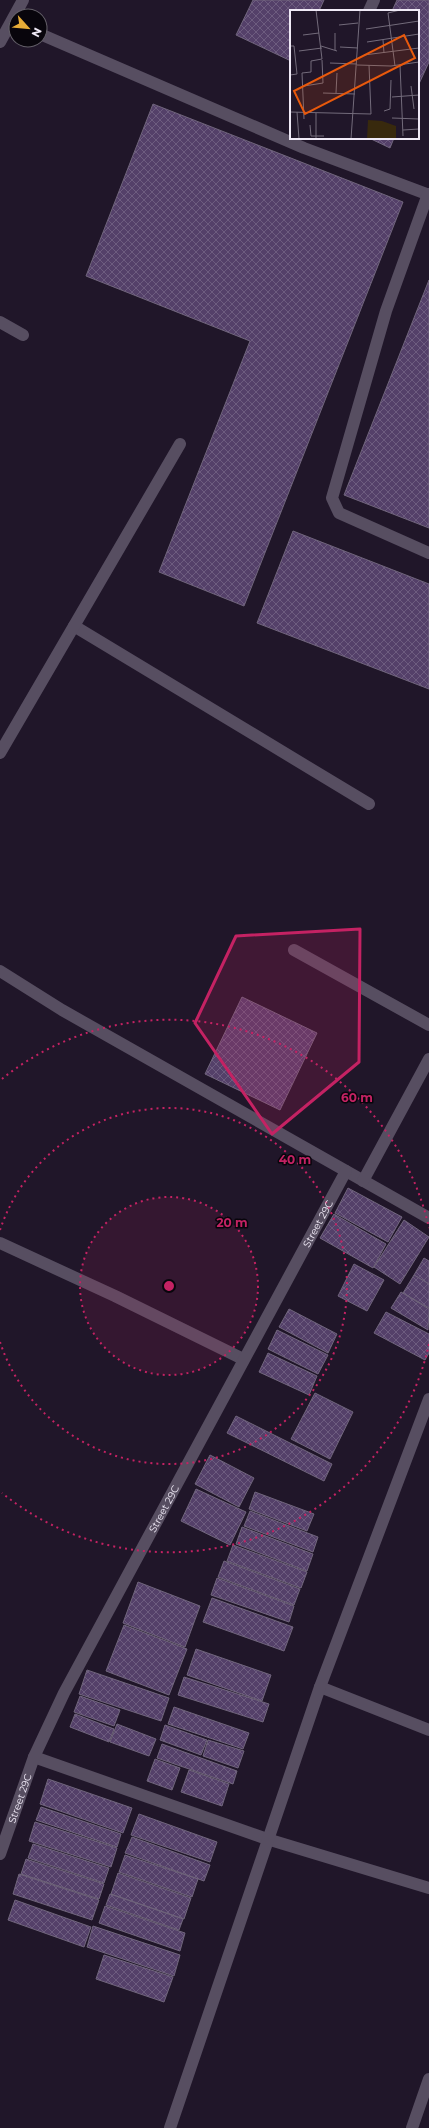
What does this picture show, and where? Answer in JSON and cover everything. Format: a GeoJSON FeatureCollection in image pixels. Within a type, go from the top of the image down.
{"type":"FeatureCollection","features":[{"type":"Feature","properties":{"kind":"street"},"geometry":{"type":"LineString","coordinates":[[369,10],[374,0]]}},
{"type":"Feature","properties":{"kind":"street"},"geometry":{"type":"LineString","coordinates":[[0,42],[8,23]]}},
{"type":"Feature","properties":{"kind":"street"},"geometry":{"type":"LineString","coordinates":[[48,37],[279,137],[306,143],[428,194],[386,311],[332,498],[339,513],[429,553]]}},
{"type":"Feature","properties":{"kind":"street"},"geometry":{"type":"LineString","coordinates":[[0,322],[23,335]]}},
{"type":"Feature","properties":{"kind":"street"},"geometry":{"type":"LineString","coordinates":[[0,753],[5,734],[74,626],[180,444]]}},
{"type":"Feature","properties":{"kind":"street"},"geometry":{"type":"LineString","coordinates":[[74,626],[369,804]]}},
{"type":"Feature","properties":{"kind":"street"},"geometry":{"type":"LineString","coordinates":[[294,950],[429,1025]]}},
{"type":"Feature","properties":{"kind":"street"},"geometry":{"type":"LineString","coordinates":[[0,971],[62,1010],[429,1218]]}},
{"type":"Feature","properties":{"kind":"street"},"geometry":{"type":"LineString","coordinates":[[363,1181],[429,1059]]}},
{"type":"Feature","properties":{"kind":"street","name":"Street 29C"},"geometry":{"type":"LineString","coordinates":[[0,1854],[4,1829],[34,1758],[64,1693],[346,1171]]}},
{"type":"Feature","properties":{"kind":"street"},"geometry":{"type":"LineString","coordinates":[[0,1243],[115,1296],[243,1360]]}},
{"type":"Feature","properties":{"kind":"street"},"geometry":{"type":"LineString","coordinates":[[170,2128],[267,1839],[320,1687],[429,1399]]}},
{"type":"Feature","properties":{"kind":"street"},"geometry":{"type":"LineString","coordinates":[[320,1687],[429,1730]]}},
{"type":"Feature","properties":{"kind":"street"},"geometry":{"type":"LineString","coordinates":[[34,1758],[267,1839],[429,1888]]}},
{"type":"Feature","properties":{"kind":"street"},"geometry":{"type":"LineString","coordinates":[[412,2128],[429,2079]]}},
{"type":"Feature","properties":{"kind":"highlighted area"},"geometry":{"type":"Polygon","coordinates":[[[360,929],[359,1062],[272,1134],[195,1023],[236,936],[360,929]]]}},
{"type":"Feature","properties":{"kind":"building"},"geometry":{"type":"Polygon","coordinates":[[[253,0],[324,0],[319,10],[290,10],[290,61],[236,35],[253,0]]]}},
{"type":"Feature","properties":{"kind":"building"},"geometry":{"type":"Polygon","coordinates":[[[397,0],[429,0],[429,62],[419,84],[419,10],[392,10],[397,0]]]}},
{"type":"Feature","properties":{"kind":"building"},"geometry":{"type":"Polygon","coordinates":[[[153,104],[403,202],[244,606],[159,572],[250,341],[86,276],[153,104]]]}},
{"type":"Feature","properties":{"kind":"building"},"geometry":{"type":"Polygon","coordinates":[[[371,139],[394,139],[390,148],[371,139]]]}},
{"type":"Feature","properties":{"kind":"building"},"geometry":{"type":"Polygon","coordinates":[[[429,280],[429,528],[344,495],[429,280]]]}},
{"type":"Feature","properties":{"kind":"building"},"geometry":{"type":"Polygon","coordinates":[[[293,531],[429,584],[429,689],[257,623],[293,531]]]}},
{"type":"Feature","properties":{"kind":"building"},"geometry":{"type":"Polygon","coordinates":[[[242,997],[317,1033],[280,1110],[205,1074],[242,997]]]}},
{"type":"Feature","properties":{"kind":"building"},"geometry":{"type":"Polygon","coordinates":[[[348,1188],[402,1217],[388,1242],[335,1213],[348,1188]]]}},
{"type":"Feature","properties":{"kind":"building"},"geometry":{"type":"Polygon","coordinates":[[[334,1214],[386,1244],[373,1268],[320,1238],[334,1214]]]}},
{"type":"Feature","properties":{"kind":"building"},"geometry":{"type":"Polygon","coordinates":[[[404,1220],[429,1237],[400,1284],[374,1267],[404,1220]]]}},
{"type":"Feature","properties":{"kind":"building"},"geometry":{"type":"Polygon","coordinates":[[[424,1258],[429,1261],[429,1284],[414,1275],[424,1258]]]}},
{"type":"Feature","properties":{"kind":"building"},"geometry":{"type":"Polygon","coordinates":[[[354,1264],[384,1280],[367,1311],[338,1296],[354,1264]]]}},
{"type":"Feature","properties":{"kind":"building"},"geometry":{"type":"Polygon","coordinates":[[[414,1275],[429,1284],[429,1308],[403,1293],[414,1275]]]}},
{"type":"Feature","properties":{"kind":"building"},"geometry":{"type":"Polygon","coordinates":[[[401,1292],[429,1309],[428,1330],[391,1308],[401,1292]]]}},
{"type":"Feature","properties":{"kind":"building"},"geometry":{"type":"Polygon","coordinates":[[[289,1309],[337,1334],[328,1353],[279,1327],[289,1309]]]}},
{"type":"Feature","properties":{"kind":"building"},"geometry":{"type":"Polygon","coordinates":[[[386,1312],[429,1334],[429,1353],[425,1360],[374,1333],[386,1312]]]}},
{"type":"Feature","properties":{"kind":"building"},"geometry":{"type":"Polygon","coordinates":[[[277,1330],[328,1355],[318,1374],[268,1349],[277,1330]]]}},
{"type":"Feature","properties":{"kind":"building"},"geometry":{"type":"Polygon","coordinates":[[[268,1353],[317,1376],[309,1395],[259,1372],[268,1353]]]}},
{"type":"Feature","properties":{"kind":"building"},"geometry":{"type":"Polygon","coordinates":[[[315,1393],[353,1412],[330,1459],[291,1439],[315,1393]]]}},
{"type":"Feature","properties":{"kind":"building"},"geometry":{"type":"Polygon","coordinates":[[[236,1416],[332,1464],[324,1481],[227,1433],[236,1416]]]}},
{"type":"Feature","properties":{"kind":"building"},"geometry":{"type":"Polygon","coordinates":[[[210,1455],[254,1478],[239,1507],[195,1484],[210,1455]]]}},
{"type":"Feature","properties":{"kind":"building"},"geometry":{"type":"Polygon","coordinates":[[[196,1489],[246,1512],[230,1545],[181,1521],[196,1489]]]}},
{"type":"Feature","properties":{"kind":"building"},"geometry":{"type":"Polygon","coordinates":[[[255,1492],[314,1514],[307,1531],[249,1509],[255,1492]]]}},
{"type":"Feature","properties":{"kind":"building"},"geometry":{"type":"Polygon","coordinates":[[[250,1511],[318,1537],[313,1552],[244,1526],[250,1511]]]}},
{"type":"Feature","properties":{"kind":"building"},"geometry":{"type":"Polygon","coordinates":[[[242,1527],[313,1554],[307,1571],[236,1544],[242,1527]]]}},
{"type":"Feature","properties":{"kind":"building"},"geometry":{"type":"Polygon","coordinates":[[[233,1545],[307,1572],[301,1588],[227,1561],[233,1545]]]}},
{"type":"Feature","properties":{"kind":"building"},"geometry":{"type":"Polygon","coordinates":[[[224,1561],[300,1589],[294,1605],[218,1577],[224,1561]]]}},
{"type":"Feature","properties":{"kind":"building"},"geometry":{"type":"Polygon","coordinates":[[[217,1578],[294,1606],[289,1622],[211,1595],[217,1578]]]}},
{"type":"Feature","properties":{"kind":"building"},"geometry":{"type":"Polygon","coordinates":[[[138,1582],[200,1606],[185,1647],[123,1623],[138,1582]]]}},
{"type":"Feature","properties":{"kind":"building"},"geometry":{"type":"Polygon","coordinates":[[[212,1598],[293,1627],[284,1651],[203,1622],[212,1598]]]}},
{"type":"Feature","properties":{"kind":"building"},"geometry":{"type":"Polygon","coordinates":[[[124,1625],[187,1649],[169,1695],[106,1671],[124,1625]]]}},
{"type":"Feature","properties":{"kind":"building"},"geometry":{"type":"Polygon","coordinates":[[[196,1649],[271,1675],[262,1701],[187,1675],[196,1649]]]}},
{"type":"Feature","properties":{"kind":"building"},"geometry":{"type":"Polygon","coordinates":[[[87,1670],[169,1698],[161,1721],[79,1694],[87,1670]]]}},
{"type":"Feature","properties":{"kind":"building"},"geometry":{"type":"Polygon","coordinates":[[[184,1677],[269,1704],[263,1722],[178,1695],[184,1677]]]}},
{"type":"Feature","properties":{"kind":"building"},"geometry":{"type":"Polygon","coordinates":[[[80,1696],[120,1710],[114,1726],[74,1712],[80,1696]]]}},
{"type":"Feature","properties":{"kind":"building"},"geometry":{"type":"Polygon","coordinates":[[[174,1707],[249,1733],[243,1749],[168,1724],[174,1707]]]}},
{"type":"Feature","properties":{"kind":"building"},"geometry":{"type":"Polygon","coordinates":[[[75,1714],[114,1729],[109,1742],[70,1727],[75,1714]]]}},
{"type":"Feature","properties":{"kind":"building"},"geometry":{"type":"Polygon","coordinates":[[[117,1724],[156,1739],[149,1756],[110,1742],[117,1724]]]}},
{"type":"Feature","properties":{"kind":"building"},"geometry":{"type":"Polygon","coordinates":[[[165,1725],[207,1740],[201,1755],[160,1740],[165,1725]]]}},
{"type":"Feature","properties":{"kind":"building"},"geometry":{"type":"Polygon","coordinates":[[[208,1740],[244,1751],[238,1768],[203,1756],[208,1740]]]}},
{"type":"Feature","properties":{"kind":"building"},"geometry":{"type":"Polygon","coordinates":[[[162,1744],[237,1771],[233,1784],[157,1758],[162,1744]]]}},
{"type":"Feature","properties":{"kind":"building"},"geometry":{"type":"Polygon","coordinates":[[[155,1759],[180,1768],[172,1790],[147,1781],[155,1759]]]}},
{"type":"Feature","properties":{"kind":"building"},"geometry":{"type":"Polygon","coordinates":[[[189,1770],[229,1784],[222,1806],[181,1792],[189,1770]]]}},
{"type":"Feature","properties":{"kind":"building"},"geometry":{"type":"Polygon","coordinates":[[[48,1779],[132,1808],[123,1833],[40,1804],[48,1779]]]}},
{"type":"Feature","properties":{"kind":"building"},"geometry":{"type":"Polygon","coordinates":[[[41,1807],[121,1834],[117,1847],[36,1820],[41,1807]]]}},
{"type":"Feature","properties":{"kind":"building"},"geometry":{"type":"Polygon","coordinates":[[[139,1814],[217,1842],[210,1862],[131,1835],[139,1814]]]}},
{"type":"Feature","properties":{"kind":"building"},"geometry":{"type":"Polygon","coordinates":[[[35,1822],[117,1848],[111,1867],[29,1841],[35,1822]]]}},
{"type":"Feature","properties":{"kind":"building"},"geometry":{"type":"Polygon","coordinates":[[[132,1837],[210,1865],[204,1881],[125,1853],[132,1837]]]}},
{"type":"Feature","properties":{"kind":"building"},"geometry":{"type":"Polygon","coordinates":[[[33,1844],[109,1868],[104,1883],[28,1858],[33,1844]]]}},
{"type":"Feature","properties":{"kind":"building"},"geometry":{"type":"Polygon","coordinates":[[[125,1855],[198,1879],[192,1897],[119,1872],[125,1855]]]}},
{"type":"Feature","properties":{"kind":"building"},"geometry":{"type":"Polygon","coordinates":[[[26,1859],[104,1884],[99,1899],[21,1874],[26,1859]]]}},
{"type":"Feature","properties":{"kind":"building"},"geometry":{"type":"Polygon","coordinates":[[[118,1873],[191,1898],[184,1919],[111,1894],[118,1873]]]}},
{"type":"Feature","properties":{"kind":"building"},"geometry":{"type":"Polygon","coordinates":[[[19,1874],[99,1900],[92,1920],[13,1894],[19,1874]]]}},
{"type":"Feature","properties":{"kind":"building"},"geometry":{"type":"Polygon","coordinates":[[[110,1894],[183,1919],[179,1930],[106,1905],[110,1894]]]}},
{"type":"Feature","properties":{"kind":"building"},"geometry":{"type":"Polygon","coordinates":[[[15,1900],[91,1927],[84,1947],[8,1920],[15,1900]]]}},
{"type":"Feature","properties":{"kind":"building"},"geometry":{"type":"Polygon","coordinates":[[[105,1906],[185,1933],[180,1951],[99,1923],[105,1906]]]}},
{"type":"Feature","properties":{"kind":"building"},"geometry":{"type":"Polygon","coordinates":[[[93,1926],[180,1955],[174,1976],[87,1947],[93,1926]]]}},
{"type":"Feature","properties":{"kind":"building"},"geometry":{"type":"Polygon","coordinates":[[[104,1955],[173,1977],[164,2002],[96,1979],[104,1955]]]}}]}
